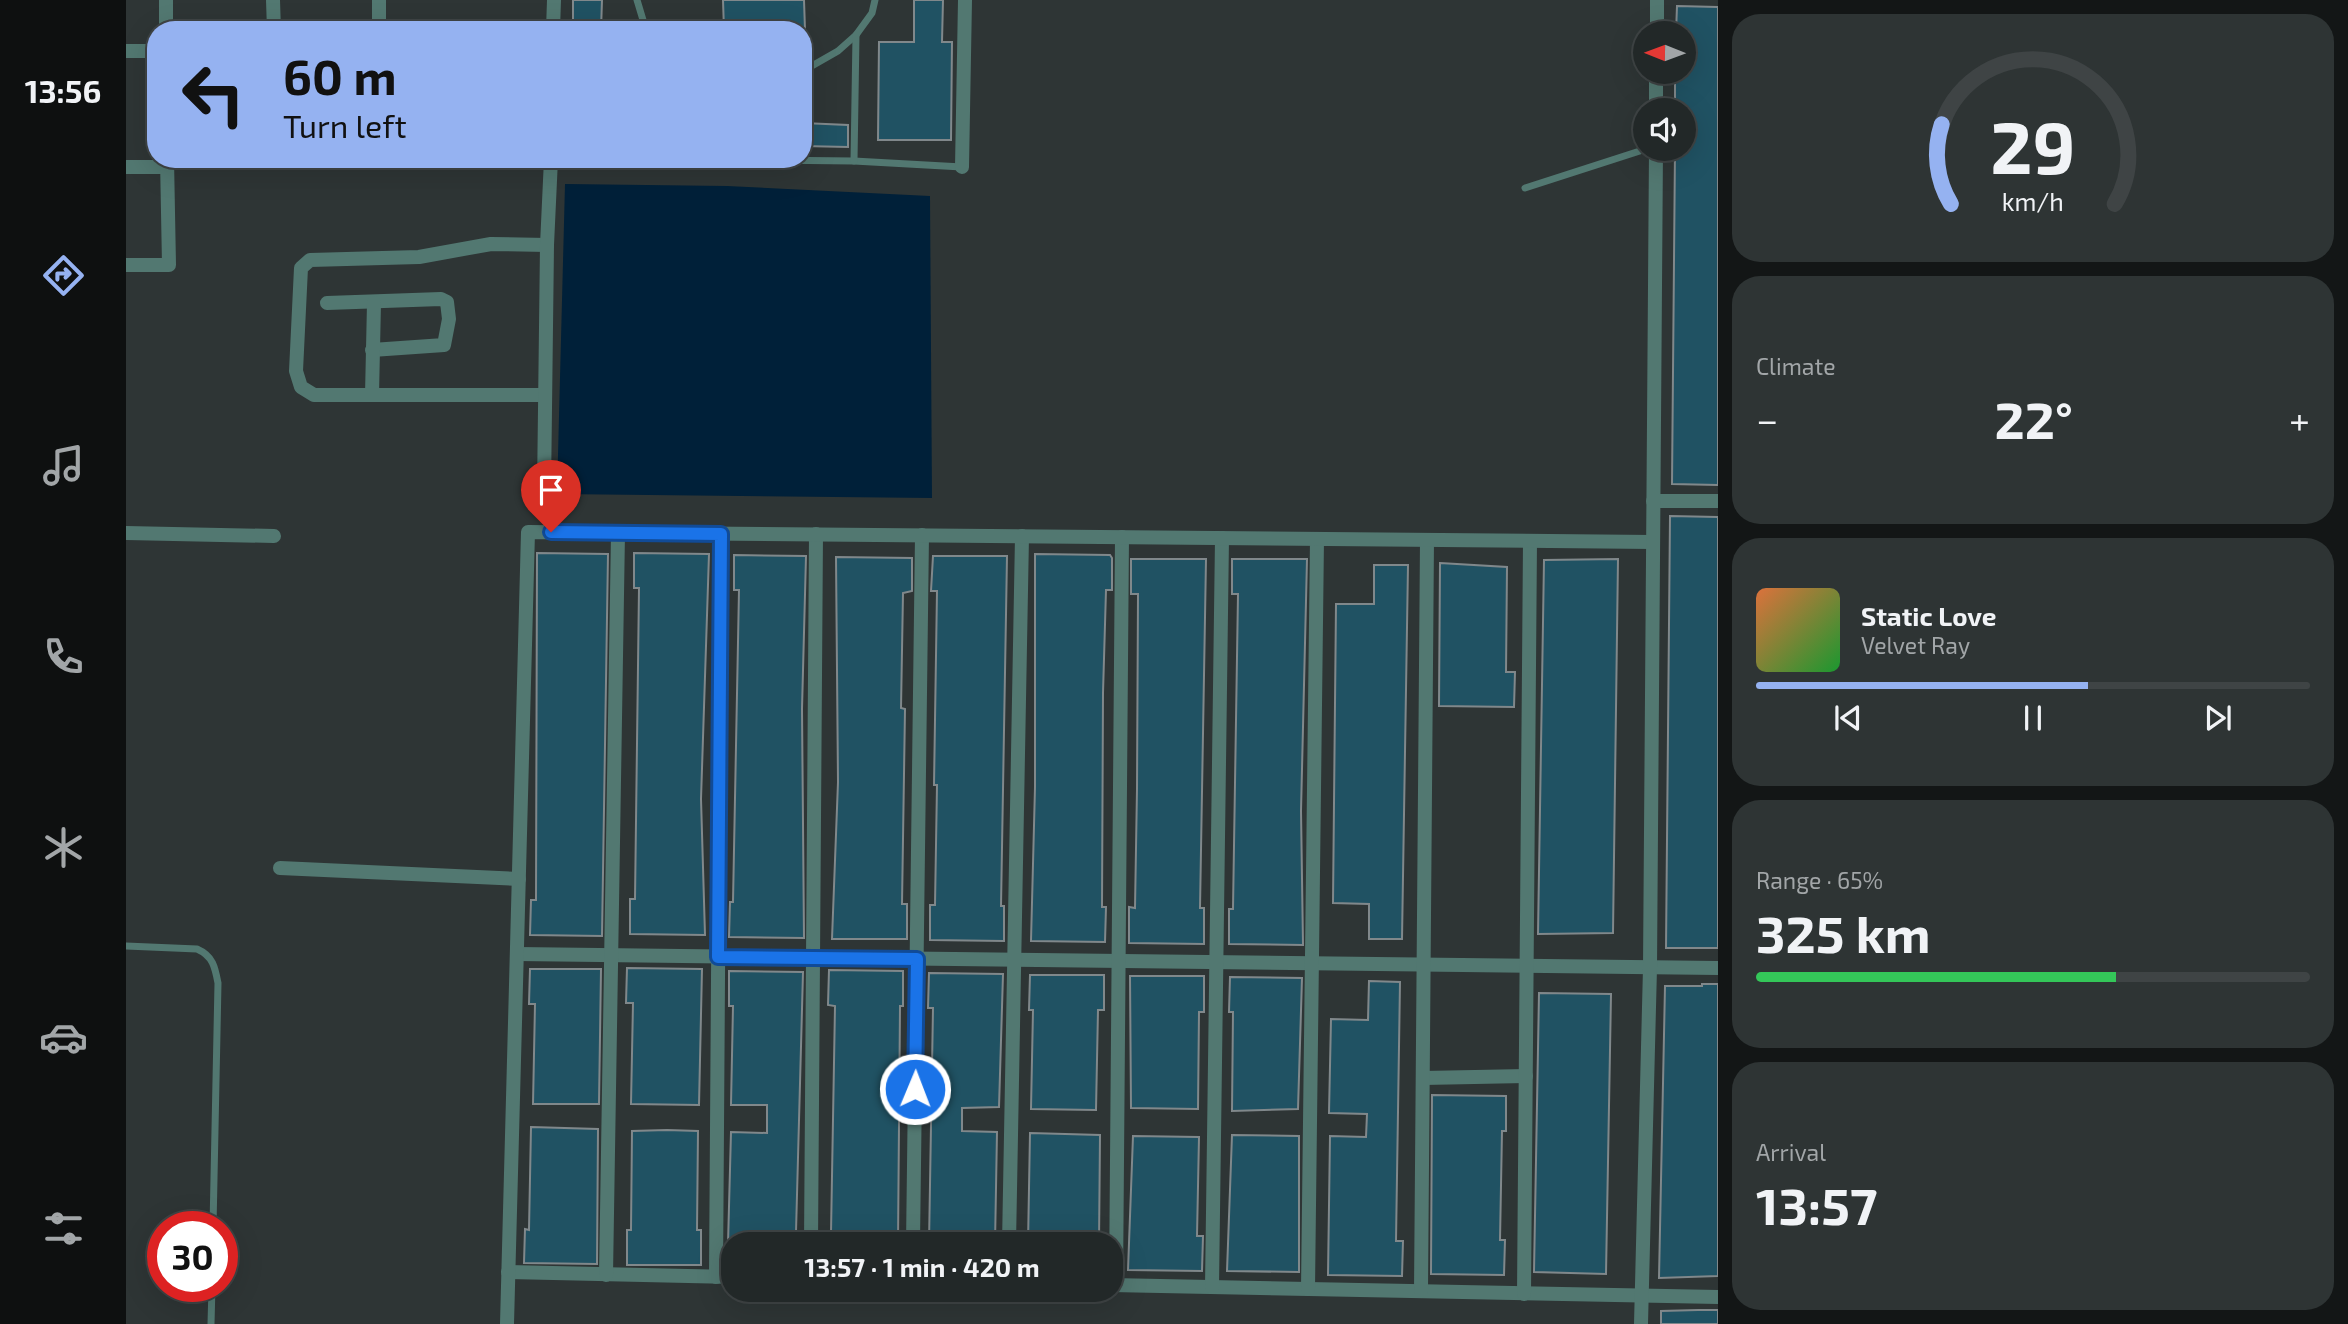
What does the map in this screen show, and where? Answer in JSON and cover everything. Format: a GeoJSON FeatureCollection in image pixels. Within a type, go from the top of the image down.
{"type":"FeatureCollection","features":[{"type":"Feature","properties":{"kind":"street"},"geometry":{"type":"LineString","coordinates":[[166,0],[166,21]]}},
{"type":"Feature","properties":{"kind":"street"},"geometry":{"type":"LineString","coordinates":[[273,0],[274,21]]}},
{"type":"Feature","properties":{"kind":"street"},"geometry":{"type":"LineString","coordinates":[[379,0],[379,21]]}},
{"type":"Feature","properties":{"kind":"street"},"geometry":{"type":"LineString","coordinates":[[554,0],[554,21]]}},
{"type":"Feature","properties":{"kind":"street"},"geometry":{"type":"LineString","coordinates":[[962,167],[965,0]]}},
{"type":"Feature","properties":{"kind":"street"},"geometry":{"type":"LineString","coordinates":[[1657,0],[1657,21]]}},
{"type":"Feature","properties":{"kind":"street"},"geometry":{"type":"LineString","coordinates":[[126,51],[147,51]]}},
{"type":"Feature","properties":{"kind":"street"},"geometry":{"type":"LineString","coordinates":[[1641,1324],[1650,968],[1656,161]]}},
{"type":"Feature","properties":{"kind":"street"},"geometry":{"type":"LineString","coordinates":[[126,167],[147,165]]}},
{"type":"Feature","properties":{"kind":"street"},"geometry":{"type":"LineString","coordinates":[[126,265],[169,265],[167,168]]}},
{"type":"Feature","properties":{"kind":"street"},"geometry":{"type":"LineString","coordinates":[[544,491],[551,168]]}},
{"type":"Feature","properties":{"kind":"street"},"geometry":{"type":"LineString","coordinates":[[545,395],[314,395],[301,387],[296,371],[301,268],[310,260],[419,257],[491,244],[547,245]]}},
{"type":"Feature","properties":{"kind":"street"},"geometry":{"type":"LineString","coordinates":[[327,303],[441,299],[447,302],[449,309],[444,345],[372,350]]}},
{"type":"Feature","properties":{"kind":"street"},"geometry":{"type":"LineString","coordinates":[[372,395],[374,303]]}},
{"type":"Feature","properties":{"kind":"street"},"geometry":{"type":"LineString","coordinates":[[1653,501],[1718,501]]}},
{"type":"Feature","properties":{"kind":"street"},"geometry":{"type":"LineString","coordinates":[[507,1324],[528,532],[1653,542]]}},
{"type":"Feature","properties":{"kind":"street"},"geometry":{"type":"LineString","coordinates":[[126,533],[274,536]]}},
{"type":"Feature","properties":{"kind":"street"},"geometry":{"type":"LineString","coordinates":[[606,1275],[618,533]]}},
{"type":"Feature","properties":{"kind":"street"},"geometry":{"type":"LineString","coordinates":[[716,1277],[721,534]]}},
{"type":"Feature","properties":{"kind":"street"},"geometry":{"type":"LineString","coordinates":[[811,1232],[816,534]]}},
{"type":"Feature","properties":{"kind":"street"},"geometry":{"type":"LineString","coordinates":[[913,1232],[922,535]]}},
{"type":"Feature","properties":{"kind":"street"},"geometry":{"type":"LineString","coordinates":[[1009,1232],[1022,536]]}},
{"type":"Feature","properties":{"kind":"street"},"geometry":{"type":"LineString","coordinates":[[1115,1232],[1122,537]]}},
{"type":"Feature","properties":{"kind":"street"},"geometry":{"type":"LineString","coordinates":[[1212,1287],[1222,538]]}},
{"type":"Feature","properties":{"kind":"street"},"geometry":{"type":"LineString","coordinates":[[1308,1289],[1317,539]]}},
{"type":"Feature","properties":{"kind":"street"},"geometry":{"type":"LineString","coordinates":[[1420,1292],[1427,540]]}},
{"type":"Feature","properties":{"kind":"street"},"geometry":{"type":"LineString","coordinates":[[1524,1294],[1530,541]]}},
{"type":"Feature","properties":{"kind":"street"},"geometry":{"type":"LineString","coordinates":[[281,868],[519,879]]}},
{"type":"Feature","properties":{"kind":"street"},"geometry":{"type":"LineString","coordinates":[[517,954],[1718,968]]}},
{"type":"Feature","properties":{"kind":"street"},"geometry":{"type":"LineString","coordinates":[[1423,1078],[1526,1076]]}},
{"type":"Feature","properties":{"kind":"street"},"geometry":{"type":"LineString","coordinates":[[508,1272],[721,1277]]}},
{"type":"Feature","properties":{"kind":"street"},"geometry":{"type":"LineString","coordinates":[[1123,1285],[1718,1297]]}},
{"type":"Feature","properties":{"kind":"lane"},"geometry":{"type":"LineString","coordinates":[[637,0],[643,21]]}},
{"type":"Feature","properties":{"kind":"lane"},"geometry":{"type":"LineString","coordinates":[[812,66],[838,51],[856,36],[872,13],[875,0]]}},
{"type":"Feature","properties":{"kind":"lane"},"geometry":{"type":"LineString","coordinates":[[854,161],[856,36]]}},
{"type":"Feature","properties":{"kind":"lane"},"geometry":{"type":"LineString","coordinates":[[1525,188],[1633,153]]}},
{"type":"Feature","properties":{"kind":"lane"},"geometry":{"type":"LineString","coordinates":[[812,161],[962,167]]}},
{"type":"Feature","properties":{"kind":"lane"},"geometry":{"type":"LineString","coordinates":[[126,946],[197,949],[207,954],[214,965],[218,983],[213,1211]]}},
{"type":"Feature","properties":{"kind":"lane"},"geometry":{"type":"LineString","coordinates":[[211,1324],[212,1302]]}},
{"type":"Feature","properties":{"kind":"water"},"geometry":{"type":"Polygon","coordinates":[[[565,184],[727,186],[930,196],[932,498],[557,494],[565,184]]]}},
{"type":"Feature","properties":{"kind":"building"},"geometry":{"type":"Polygon","coordinates":[[[573,0],[602,0],[601,21],[573,21],[573,0]]]}},
{"type":"Feature","properties":{"kind":"building"},"geometry":{"type":"Polygon","coordinates":[[[723,0],[804,0],[805,21],[724,21],[723,0]]]}},
{"type":"Feature","properties":{"kind":"building"},"geometry":{"type":"Polygon","coordinates":[[[914,0],[943,0],[942,42],[952,42],[951,140],[878,140],[879,42],[914,42],[914,0]]]}},
{"type":"Feature","properties":{"kind":"building"},"geometry":{"type":"Polygon","coordinates":[[[1677,6],[1718,7],[1718,485],[1672,484],[1675,161],[1696,161],[1696,98],[1675,98],[1675,84],[1696,84],[1696,21],[1676,21],[1677,6]]]}},
{"type":"Feature","properties":{"kind":"building"},"geometry":{"type":"Polygon","coordinates":[[[812,123],[848,125],[848,147],[812,146],[812,123]]]}},
{"type":"Feature","properties":{"kind":"building"},"geometry":{"type":"Polygon","coordinates":[[[1670,516],[1718,517],[1718,948],[1666,948],[1670,516]]]}},
{"type":"Feature","properties":{"kind":"building"},"geometry":{"type":"Polygon","coordinates":[[[537,553],[608,554],[602,936],[530,935],[531,900],[536,900],[537,553]]]}},
{"type":"Feature","properties":{"kind":"building"},"geometry":{"type":"Polygon","coordinates":[[[634,553],[709,554],[701,799],[705,935],[630,934],[630,899],[635,899],[639,588],[634,588],[634,553]]]}},
{"type":"Feature","properties":{"kind":"building"},"geometry":{"type":"Polygon","coordinates":[[[1035,554],[1110,555],[1112,558],[1112,590],[1106,590],[1103,693],[1102,907],[1106,907],[1105,942],[1031,941],[1035,787],[1035,554]]]}},
{"type":"Feature","properties":{"kind":"building"},"geometry":{"type":"Polygon","coordinates":[[[734,555],[806,556],[802,709],[804,938],[729,937],[730,902],[733,902],[739,590],[734,590],[734,555]]]}},
{"type":"Feature","properties":{"kind":"building"},"geometry":{"type":"Polygon","coordinates":[[[933,556],[1007,556],[1001,906],[1004,906],[1004,941],[930,940],[930,905],[935,905],[937,785],[934,785],[937,591],[931,591],[933,556]]]}},
{"type":"Feature","properties":{"kind":"building"},"geometry":{"type":"Polygon","coordinates":[[[836,557],[912,558],[912,591],[903,593],[901,708],[905,709],[902,904],[907,904],[907,939],[832,939],[838,782],[836,557]]]}},
{"type":"Feature","properties":{"kind":"building"},"geometry":{"type":"Polygon","coordinates":[[[1131,559],[1206,559],[1200,908],[1204,908],[1204,944],[1129,943],[1129,907],[1135,908],[1137,789],[1138,594],[1131,594],[1131,559]]]}},
{"type":"Feature","properties":{"kind":"building"},"geometry":{"type":"Polygon","coordinates":[[[1232,559],[1307,559],[1301,811],[1303,945],[1229,944],[1229,909],[1233,909],[1238,594],[1232,594],[1232,559]]]}},
{"type":"Feature","properties":{"kind":"building"},"geometry":{"type":"Polygon","coordinates":[[[1618,559],[1613,933],[1538,934],[1544,560],[1618,559]]]}},
{"type":"Feature","properties":{"kind":"building"},"geometry":{"type":"Polygon","coordinates":[[[1440,563],[1507,567],[1506,672],[1515,672],[1514,707],[1439,706],[1440,563]]]}},
{"type":"Feature","properties":{"kind":"building"},"geometry":{"type":"Polygon","coordinates":[[[1374,565],[1408,565],[1402,939],[1369,939],[1369,904],[1333,903],[1336,604],[1374,604],[1374,565]]]}},
{"type":"Feature","properties":{"kind":"building"},"geometry":{"type":"Polygon","coordinates":[[[627,968],[702,969],[699,1105],[631,1104],[633,1003],[626,1003],[627,968]]]}},
{"type":"Feature","properties":{"kind":"building"},"geometry":{"type":"Polygon","coordinates":[[[530,969],[601,969],[599,1104],[533,1104],[535,1004],[529,1004],[530,969]]]}},
{"type":"Feature","properties":{"kind":"building"},"geometry":{"type":"Polygon","coordinates":[[[829,970],[903,971],[903,1006],[900,1006],[898,1232],[831,1232],[835,1006],[828,1005],[829,970]]]}},
{"type":"Feature","properties":{"kind":"building"},"geometry":{"type":"Polygon","coordinates":[[[729,971],[803,972],[796,1232],[728,1232],[731,1132],[767,1133],[767,1105],[731,1105],[733,1006],[729,1006],[729,971]]]}},
{"type":"Feature","properties":{"kind":"building"},"geometry":{"type":"Polygon","coordinates":[[[929,973],[1003,974],[999,1107],[962,1108],[962,1131],[997,1132],[995,1232],[929,1232],[933,1008],[928,1008],[929,973]]]}},
{"type":"Feature","properties":{"kind":"building"},"geometry":{"type":"Polygon","coordinates":[[[1030,975],[1104,975],[1104,1010],[1098,1010],[1096,1110],[1031,1109],[1033,1010],[1029,1010],[1030,975]]]}},
{"type":"Feature","properties":{"kind":"building"},"geometry":{"type":"Polygon","coordinates":[[[1130,976],[1204,976],[1204,1012],[1199,1012],[1198,1109],[1131,1108],[1130,976]]]}},
{"type":"Feature","properties":{"kind":"building"},"geometry":{"type":"Polygon","coordinates":[[[1230,977],[1302,978],[1298,1109],[1232,1111],[1233,1012],[1229,1012],[1230,977]]]}},
{"type":"Feature","properties":{"kind":"building"},"geometry":{"type":"Polygon","coordinates":[[[1369,981],[1400,982],[1396,1241],[1403,1241],[1402,1276],[1328,1275],[1330,1136],[1366,1137],[1367,1114],[1329,1113],[1331,1019],[1368,1020],[1369,981]]]}},
{"type":"Feature","properties":{"kind":"building"},"geometry":{"type":"Polygon","coordinates":[[[1718,984],[1718,1276],[1659,1278],[1665,986],[1718,984]]]}},
{"type":"Feature","properties":{"kind":"building"},"geometry":{"type":"Polygon","coordinates":[[[1539,993],[1611,994],[1606,1274],[1534,1272],[1539,993]]]}},
{"type":"Feature","properties":{"kind":"building"},"geometry":{"type":"Polygon","coordinates":[[[1432,1095],[1506,1096],[1506,1131],[1502,1131],[1500,1240],[1505,1240],[1504,1275],[1431,1274],[1432,1095]]]}},
{"type":"Feature","properties":{"kind":"building"},"geometry":{"type":"Polygon","coordinates":[[[531,1127],[598,1129],[597,1264],[524,1263],[525,1229],[529,1230],[531,1127]]]}},
{"type":"Feature","properties":{"kind":"building"},"geometry":{"type":"Polygon","coordinates":[[[632,1131],[698,1131],[697,1230],[701,1230],[701,1265],[627,1265],[627,1230],[631,1230],[632,1131]]]}},
{"type":"Feature","properties":{"kind":"building"},"geometry":{"type":"Polygon","coordinates":[[[1030,1133],[1100,1135],[1099,1232],[1028,1232],[1030,1133]]]}},
{"type":"Feature","properties":{"kind":"building"},"geometry":{"type":"Polygon","coordinates":[[[1232,1135],[1299,1136],[1299,1272],[1227,1271],[1232,1135]]]}},
{"type":"Feature","properties":{"kind":"building"},"geometry":{"type":"Polygon","coordinates":[[[1133,1136],[1199,1137],[1197,1236],[1203,1236],[1202,1271],[1128,1270],[1133,1136]]]}},
{"type":"Feature","properties":{"kind":"building"},"geometry":{"type":"Polygon","coordinates":[[[1718,1310],[1718,1324],[1661,1324],[1661,1311],[1718,1310]]]}},
{"type":"Feature","properties":{"kind":"route"},"geometry":{"type":"LineString","coordinates":[[551,532],[721,534],[718,957],[917,959],[915,1089]]}}]}
